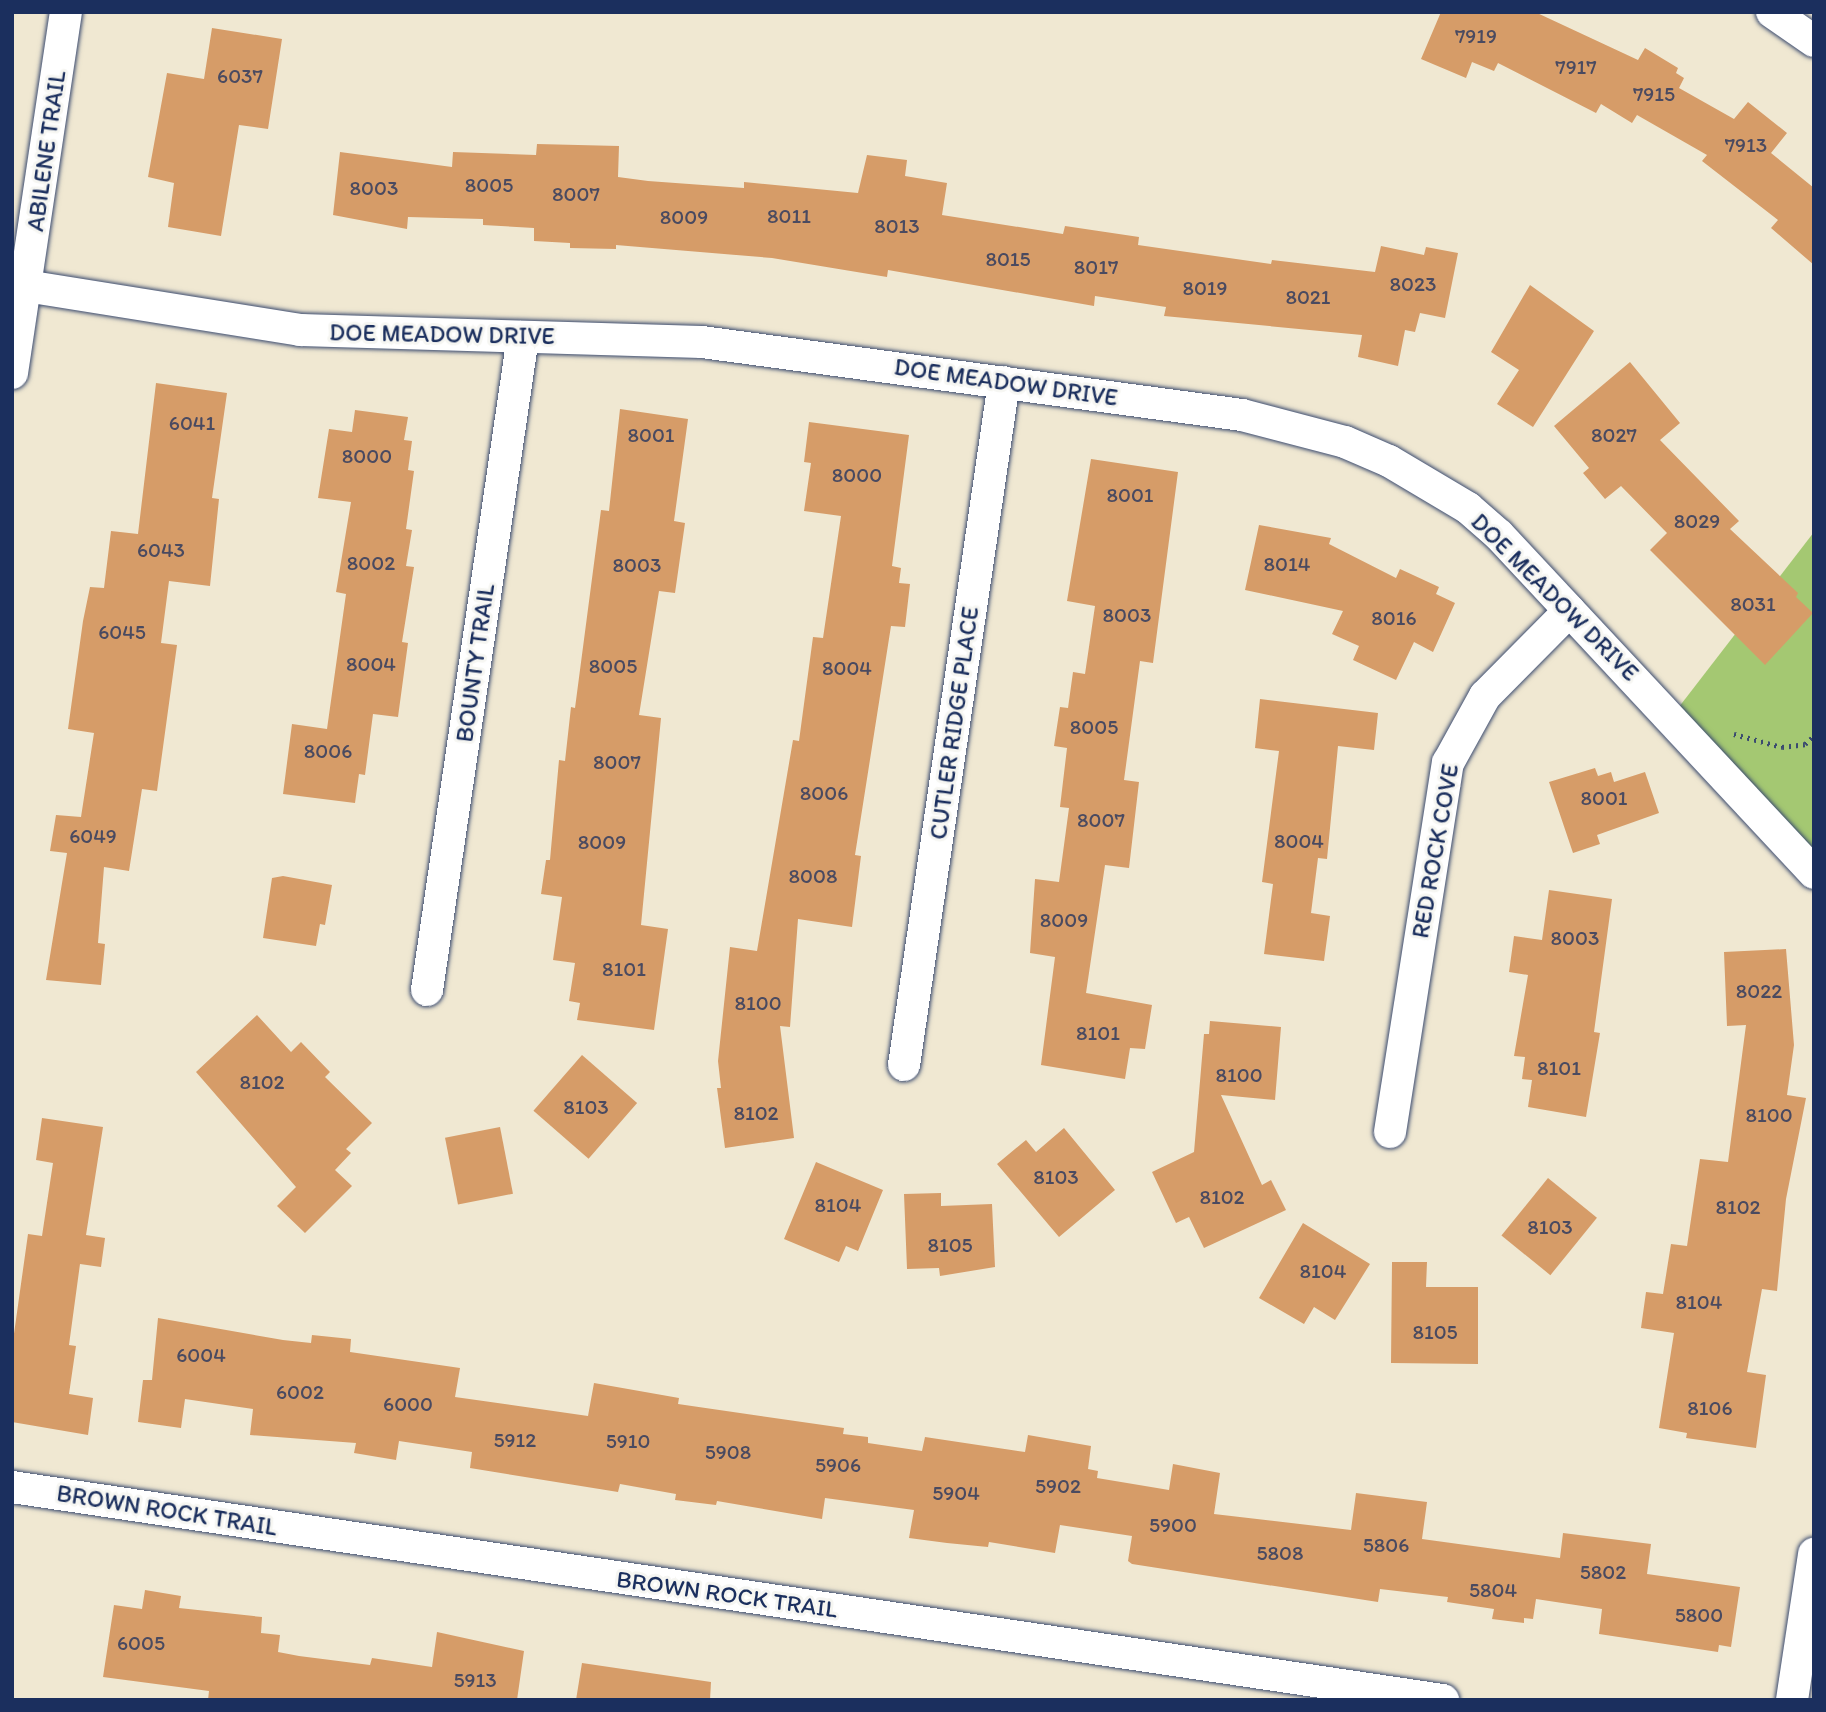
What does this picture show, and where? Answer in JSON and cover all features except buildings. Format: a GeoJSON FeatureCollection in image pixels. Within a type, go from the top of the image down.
{"type":"FeatureCollection","features":[{"type":"Feature","properties":{"kind":"street","name":"ABILENE TRAIL"},"geometry":{"type":"LineString","coordinates":[[12,373],[66,12]]}},
{"type":"Feature","properties":{"kind":"street"},"geometry":{"type":"LineString","coordinates":[[1772,12],[1814,41]]}},
{"type":"Feature","properties":{"kind":"street","name":"DOE MEADOW DRIVE"},"geometry":{"type":"LineString","coordinates":[[26,286],[300,330],[702,342],[1242,415],[1345,442],[1389,461],[1468,508],[1569,611],[1814,873]]}},
{"type":"Feature","properties":{"kind":"street","name":"BOUNTY TRAIL"},"geometry":{"type":"LineString","coordinates":[[427,990],[523,337]]}},
{"type":"Feature","properties":{"kind":"street","name":"CUTLER RIDGE PLACE"},"geometry":{"type":"LineString","coordinates":[[904,1065],[1004,382]]}},
{"type":"Feature","properties":{"kind":"street","name":"RED ROCK COVE"},"geometry":{"type":"LineString","coordinates":[[1390,1132],[1448,763],[1485,696],[1569,611]]}},
{"type":"Feature","properties":{"kind":"street","name":"BROWN ROCK TRAIL"},"geometry":{"type":"LineString","coordinates":[[12,1487],[1443,1700]]}},
{"type":"Feature","properties":{"kind":"street"},"geometry":{"type":"LineString","coordinates":[[1792,1700],[1814,1554]]}},
{"type":"Feature","properties":{"kind":"path"},"geometry":{"type":"LineString","coordinates":[[1724,729],[1782,747],[1805,744],[1814,736]]}},
{"type":"Feature","properties":{"kind":"green space"},"geometry":{"type":"Polygon","coordinates":[[[1814,532],[1814,873],[1672,716],[1814,532]]]}}]}
